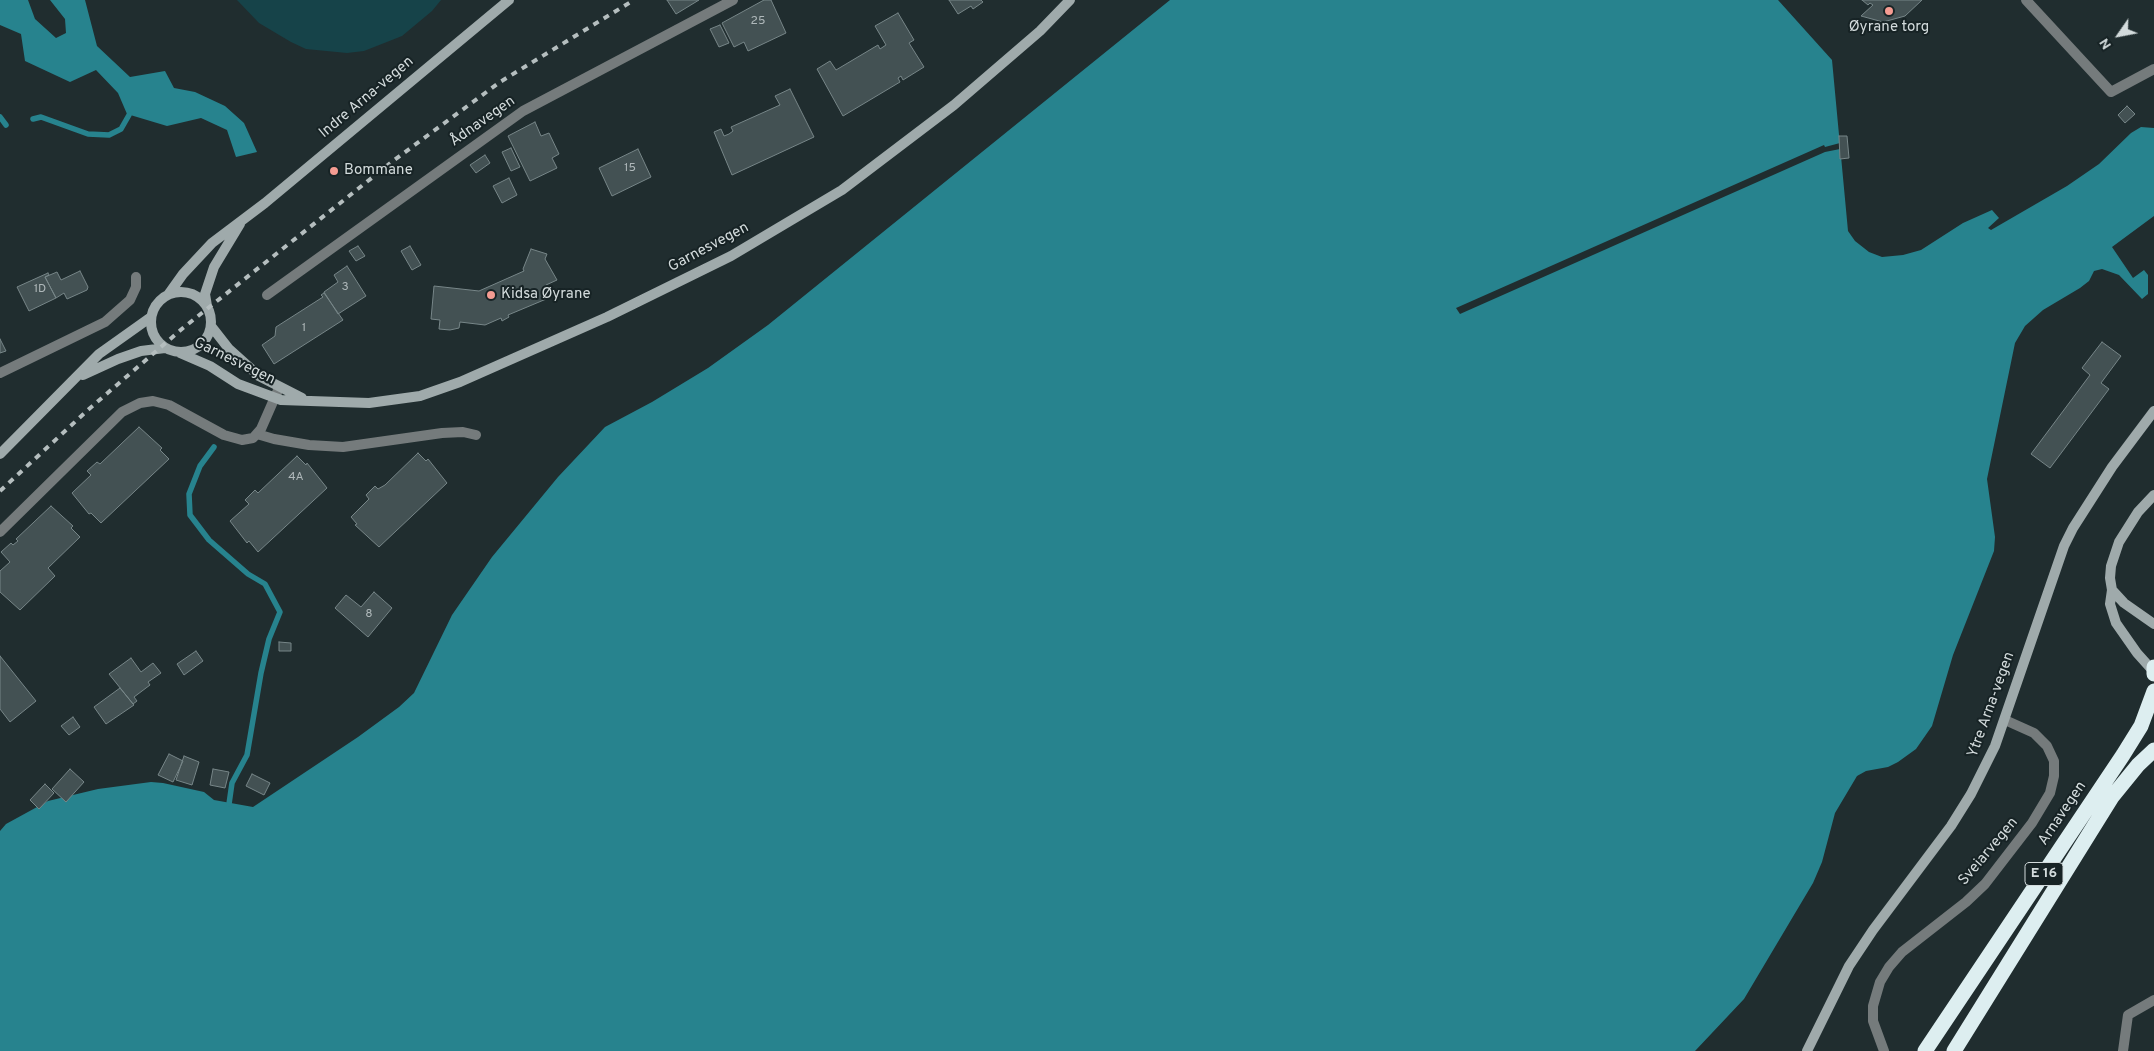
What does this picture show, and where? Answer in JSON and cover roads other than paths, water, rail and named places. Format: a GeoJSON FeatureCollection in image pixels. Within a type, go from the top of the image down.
{"type":"FeatureCollection","features":[{"type":"Feature","properties":{"kind":"highway"},"geometry":{"type":"LineString","coordinates":[[2154,667],[2154,673]]}},
{"type":"Feature","properties":{"kind":"highway","name":"Arnavegen"},"geometry":{"type":"LineString","coordinates":[[1925,1051],[2123,755],[2141,726],[2154,692]]}},
{"type":"Feature","properties":{"kind":"highway","name":"Arnavegen"},"geometry":{"type":"LineString","coordinates":[[1954,1051],[2112,797],[2138,765],[2154,750]]}},
{"type":"Feature","properties":{"kind":"main road","name":"Indre Arna-vegen"},"geometry":{"type":"LineString","coordinates":[[168,295],[197,258],[212,243],[243,220],[509,0]]}},
{"type":"Feature","properties":{"kind":"main road","name":"Garnesvegen"},"geometry":{"type":"LineString","coordinates":[[180,353],[210,366],[238,384],[282,400],[305,399],[369,403],[420,396],[460,382],[599,321],[731,256],[842,190],[954,105],[1040,30],[1070,0]]}},
{"type":"Feature","properties":{"kind":"main road","name":"Indre Arna-vegen"},"geometry":{"type":"LineString","coordinates":[[207,307],[205,294],[214,267],[243,220]]}},
{"type":"Feature","properties":{"kind":"main road"},"geometry":{"type":"LineString","coordinates":[[76,378],[141,351],[164,348],[180,353],[191,351],[201,345],[208,336],[211,326],[207,307],[200,299],[187,293],[168,295],[156,304],[151,318],[152,332],[164,348]]}},
{"type":"Feature","properties":{"kind":"main road"},"geometry":{"type":"LineString","coordinates":[[0,454],[99,354],[151,318]]}},
{"type":"Feature","properties":{"kind":"main road","name":"Garnesvegen"},"geometry":{"type":"LineString","coordinates":[[211,326],[242,362],[279,388],[305,399]]}},
{"type":"Feature","properties":{"kind":"main road","name":"Ytre Arna-vegen"},"geometry":{"type":"LineString","coordinates":[[1807,1051],[1849,966],[1873,930],[1951,826],[1971,794],[1996,746],[2064,546],[2073,528],[2112,467],[2154,411]]}},
{"type":"Feature","properties":{"kind":"main road"},"geometry":{"type":"LineString","coordinates":[[2154,495],[2138,512],[2119,542],[2111,566],[2112,590],[2110,604],[2116,623],[2154,673]]}},
{"type":"Feature","properties":{"kind":"main road"},"geometry":{"type":"LineString","coordinates":[[2112,590],[2124,603],[2154,624]]}},
{"type":"Feature","properties":{"kind":"street","name":"Ådnavegen"},"geometry":{"type":"LineString","coordinates":[[267,295],[523,111],[732,0]]}},
{"type":"Feature","properties":{"kind":"street"},"geometry":{"type":"LineString","coordinates":[[2026,0],[2111,92],[2154,70]]}},
{"type":"Feature","properties":{"kind":"street"},"geometry":{"type":"LineString","coordinates":[[0,373],[105,322],[130,300],[136,288],[136,277]]}},
{"type":"Feature","properties":{"kind":"street"},"geometry":{"type":"LineString","coordinates":[[0,532],[122,412],[140,403],[154,401],[169,405],[224,435],[242,440],[252,438],[257,434],[265,422],[279,388]]}},
{"type":"Feature","properties":{"kind":"street"},"geometry":{"type":"LineString","coordinates":[[257,434],[279,440],[343,447],[442,433],[463,432],[476,435]]}},
{"type":"Feature","properties":{"kind":"street","name":"Sveiarvegen"},"geometry":{"type":"LineString","coordinates":[[1884,1051],[1873,1022],[1873,1006],[1880,982],[1889,967],[1902,952],[1966,902],[1985,884],[2032,823],[2050,793],[2054,776],[2054,761],[2047,746],[2034,733],[2005,720]]}},
{"type":"Feature","properties":{"kind":"street"},"geometry":{"type":"LineString","coordinates":[[2123,1051],[2128,1014],[2154,1000]]}},
{"type":"Feature","properties":{"kind":"water"},"geometry":{"type":"Polygon","coordinates":[[[0,0],[28,0],[35,19],[56,38],[66,33],[65,19],[50,0],[85,0],[97,46],[130,77],[165,71],[174,88],[195,92],[225,106],[244,123],[257,152],[236,157],[227,130],[201,118],[167,126],[127,114],[118,93],[96,70],[70,82],[25,61],[21,34],[0,25],[0,0]]]}},
{"type":"Feature","properties":{"kind":"water"},"geometry":{"type":"Polygon","coordinates":[[[1170,0],[1778,0],[1832,60],[1848,231],[1855,241],[1869,252],[1882,257],[1903,255],[1921,250],[1963,223],[1992,210],[1999,218],[1988,228],[1991,230],[2067,186],[2099,164],[2131,133],[2141,127],[2154,128],[2154,216],[2112,247],[2133,278],[2144,270],[2148,275],[2148,294],[2142,299],[2119,275],[2102,269],[2094,271],[2089,281],[2043,310],[2025,326],[2015,343],[1987,479],[1995,537],[1994,551],[1953,655],[1932,726],[1916,749],[1898,762],[1888,767],[1866,771],[1857,776],[1835,813],[1822,862],[1813,883],[1744,999],[1695,1051],[0,1051],[0,831],[6,824],[48,801],[98,789],[151,782],[204,792],[214,800],[253,807],[358,737],[399,707],[414,693],[452,615],[492,557],[558,477],[605,427],[652,402],[708,368],[768,325],[1170,0]]]}},
{"type":"Feature","properties":{"kind":"waterway"},"geometry":{"type":"LineString","coordinates":[[33,119],[41,117],[88,134],[109,135],[121,129],[129,115]]}},
{"type":"Feature","properties":{"kind":"waterway"},"geometry":{"type":"LineString","coordinates":[[0,117],[6,125]]}},
{"type":"Feature","properties":{"kind":"waterway"},"geometry":{"type":"LineString","coordinates":[[214,447],[200,466],[189,494],[190,515],[209,540],[248,574],[265,584],[280,612],[269,639],[261,673],[247,755],[232,783],[229,804]]}},
{"type":"Feature","properties":{"kind":"railway"},"geometry":{"type":"LineString","coordinates":[[0,491],[89,409],[183,328],[393,161],[500,82],[634,0]]}},
{"type":"Feature","properties":{"kind":"place","name":"Øyrane torg"},"geometry":{"type":"Point","coordinates":[1889,11]}},
{"type":"Feature","properties":{"kind":"place","name":"Bommane"},"geometry":{"type":"Point","coordinates":[334,171]}},
{"type":"Feature","properties":{"kind":"place","name":"Kidsa Øyrane"},"geometry":{"type":"Point","coordinates":[491,295]}}]}
